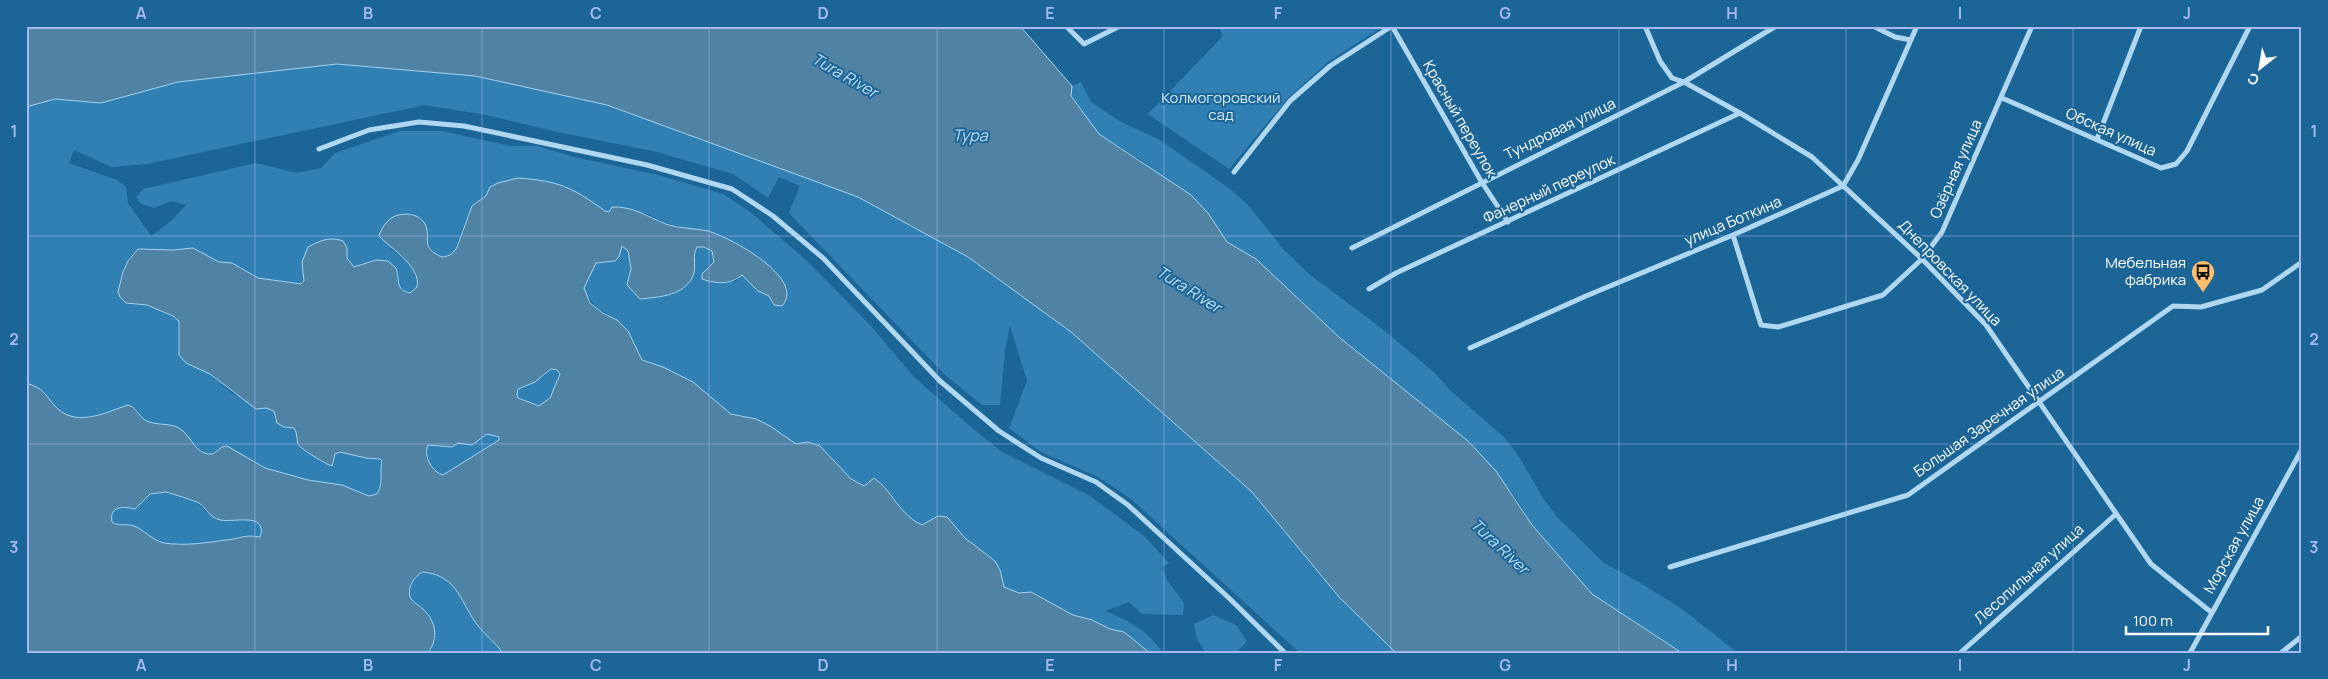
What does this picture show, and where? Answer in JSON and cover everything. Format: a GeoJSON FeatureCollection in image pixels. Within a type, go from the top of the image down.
{"type":"FeatureCollection","features":[{"type":"Feature","properties":{"kind":"street"},"geometry":{"type":"LineString","coordinates":[[1066,26],[1084,44],[1120,26]]}},
{"type":"Feature","properties":{"kind":"street"},"geometry":{"type":"LineString","coordinates":[[1234,172],[1290,101],[1330,66],[1392,26]]}},
{"type":"Feature","properties":{"kind":"street","name":"Красный переулок"},"geometry":{"type":"LineString","coordinates":[[1392,26],[1481,181],[1508,222]]}},
{"type":"Feature","properties":{"kind":"street","name":"Днепровская улица"},"geometry":{"type":"LineString","coordinates":[[1645,26],[1666,72],[1672,78],[1684,82],[1740,113],[1812,158],[1922,259],[1986,325],[2115,515],[2151,564],[2211,612]]}},
{"type":"Feature","properties":{"kind":"street","name":"Тундровая улица"},"geometry":{"type":"LineString","coordinates":[[1352,248],[1481,181],[1684,82],[1776,26]]}},
{"type":"Feature","properties":{"kind":"street"},"geometry":{"type":"LineString","coordinates":[[1873,26],[1895,37],[1910,40]]}},
{"type":"Feature","properties":{"kind":"street"},"geometry":{"type":"LineString","coordinates":[[1843,186],[1858,160],[1917,26]]}},
{"type":"Feature","properties":{"kind":"street","name":"Озёрная улица"},"geometry":{"type":"LineString","coordinates":[[1733,235],[1760,325],[1778,327],[1883,295],[1922,259],[1942,232],[2032,26]]}},
{"type":"Feature","properties":{"kind":"street"},"geometry":{"type":"LineString","coordinates":[[2097,139],[2141,26]]}},
{"type":"Feature","properties":{"kind":"street","name":"Обская улица"},"geometry":{"type":"LineString","coordinates":[[2002,98],[2161,168],[2176,164],[2187,151],[2250,26]]}},
{"type":"Feature","properties":{"kind":"street","name":"Фанерный переулок"},"geometry":{"type":"LineString","coordinates":[[1369,289],[1396,273],[1740,113]]}},
{"type":"Feature","properties":{"kind":"street"},"geometry":{"type":"LineString","coordinates":[[319,149],[369,130],[419,122],[464,126],[648,165],[732,189],[773,216],[823,258],[940,381],[999,431],[1041,458],[1096,482],[1128,505],[1230,599],[1285,653]]}},
{"type":"Feature","properties":{"kind":"street","name":"улица Боткина"},"geometry":{"type":"LineString","coordinates":[[1470,348],[1843,186]]}},
{"type":"Feature","properties":{"kind":"street","name":"Большая Заречная улица"},"geometry":{"type":"LineString","coordinates":[[1670,567],[1908,494],[2173,306],[2201,307],[2262,290],[2302,262]]}},
{"type":"Feature","properties":{"kind":"street","name":"Морская улица"},"geometry":{"type":"LineString","coordinates":[[2190,653],[2302,449]]}},
{"type":"Feature","properties":{"kind":"street","name":"Лесопильная улица"},"geometry":{"type":"LineString","coordinates":[[1960,653],[2115,515]]}},
{"type":"Feature","properties":{"kind":"street"},"geometry":{"type":"LineString","coordinates":[[2281,653],[2302,636]]}},
{"type":"Feature","properties":{"kind":"green space","name":"Колмогоровский сад"},"geometry":{"type":"Polygon","coordinates":[[[1218,26],[1384,26],[1329,61],[1288,98],[1229,169],[1148,114],[1223,36],[1218,26]]]}},
{"type":"Feature","properties":{"kind":"green space"},"geometry":{"type":"Polygon","coordinates":[[[337,64],[475,76],[607,105],[858,197],[968,257],[1071,332],[1252,492],[1340,598],[1396,653],[1300,653],[1131,499],[1098,477],[1041,452],[1009,428],[1027,381],[1010,326],[1005,350],[1000,405],[982,405],[945,375],[789,213],[800,186],[779,177],[768,198],[733,174],[653,151],[562,133],[486,115],[425,105],[147,164],[112,167],[74,150],[69,163],[117,180],[126,187],[128,203],[151,236],[171,221],[186,205],[171,201],[154,208],[141,204],[136,197],[143,189],[256,163],[297,173],[321,168],[335,153],[400,131],[442,131],[510,146],[537,146],[574,157],[658,175],[723,194],[749,211],[805,259],[871,326],[914,377],[971,427],[1002,452],[1090,496],[1144,536],[1169,563],[1162,568],[1167,580],[1184,603],[1183,615],[1142,614],[1129,602],[1105,611],[1122,618],[1144,632],[1163,653],[1150,653],[1124,632],[1110,629],[1092,620],[1073,615],[1031,592],[1019,593],[1004,587],[1000,570],[995,561],[965,538],[947,517],[922,525],[911,520],[893,497],[868,482],[864,486],[851,479],[820,446],[808,442],[796,444],[756,419],[731,414],[710,396],[663,367],[642,360],[632,338],[622,324],[597,308],[584,288],[596,262],[615,261],[619,257],[622,246],[628,251],[631,269],[627,285],[672,295],[691,279],[694,271],[695,250],[697,247],[704,247],[712,251],[714,262],[702,274],[735,282],[742,275],[758,291],[769,296],[774,305],[782,306],[707,231],[688,229],[666,223],[648,214],[612,207],[609,212],[490,187],[486,196],[472,206],[453,254],[442,257],[430,248],[426,235],[426,225],[391,249],[414,270],[417,287],[410,294],[404,292],[397,284],[398,273],[388,261],[376,260],[354,267],[347,258],[347,248],[302,262],[304,281],[301,284],[258,278],[232,263],[219,262],[193,248],[173,250],[138,249],[134,253],[124,269],[118,292],[132,304],[147,305],[173,316],[179,321],[178,347],[186,363],[210,374],[233,394],[274,411],[275,419],[284,427],[294,428],[298,434],[298,444],[325,464],[333,463],[335,454],[339,452],[382,461],[380,486],[377,494],[369,496],[342,485],[308,480],[265,468],[222,447],[213,454],[203,453],[179,428],[146,421],[134,408],[128,405],[93,416],[74,417],[58,409],[38,388],[26,383],[26,107],[55,99],[101,103],[178,82],[337,64]]]}},
{"type":"Feature","properties":{"kind":"green space"},"geometry":{"type":"Polygon","coordinates":[[[1081,82],[1091,102],[1121,122],[1160,140],[1230,189],[1248,205],[1284,250],[1309,274],[1380,327],[1435,373],[1451,391],[1505,438],[1520,458],[1543,498],[1557,517],[1604,563],[1682,609],[1738,653],[1682,653],[1592,594],[1532,525],[1516,498],[1468,441],[1340,338],[1300,300],[1238,248],[1227,242],[1208,213],[1139,159],[1099,134],[1071,96],[1072,86],[1081,82]]]}},
{"type":"Feature","properties":{"kind":"green space"},"geometry":{"type":"Polygon","coordinates":[[[551,369],[560,372],[560,374],[550,398],[539,406],[518,398],[518,389],[543,377],[551,369]]]}},
{"type":"Feature","properties":{"kind":"green space"},"geometry":{"type":"Polygon","coordinates":[[[487,434],[500,437],[499,440],[443,475],[432,467],[427,454],[428,445],[452,447],[458,443],[474,442],[487,434]]]}},
{"type":"Feature","properties":{"kind":"green space"},"geometry":{"type":"Polygon","coordinates":[[[166,492],[198,503],[206,512],[230,521],[252,520],[258,523],[262,530],[260,537],[246,536],[203,543],[172,544],[159,542],[134,526],[111,522],[112,513],[118,508],[135,509],[150,494],[166,492]]]}},
{"type":"Feature","properties":{"kind":"green space"},"geometry":{"type":"Polygon","coordinates":[[[423,572],[445,579],[452,585],[479,627],[503,653],[428,653],[432,648],[428,614],[415,604],[410,596],[410,588],[414,580],[423,572]]]}},
{"type":"Feature","properties":{"kind":"green space"},"geometry":{"type":"Polygon","coordinates":[[[1213,615],[1236,625],[1247,641],[1236,653],[1206,653],[1197,639],[1194,624],[1213,615]]]}},
{"type":"Feature","properties":{"kind":"water","name":"Тура"},"geometry":{"type":"Polygon","coordinates":[[[26,26],[1020,26],[1072,86],[1071,96],[1099,134],[1191,195],[1208,213],[1227,242],[1256,259],[1340,338],[1468,441],[1496,471],[1532,525],[1592,594],[1682,653],[1396,653],[1340,598],[1252,492],[1071,332],[968,257],[858,197],[607,105],[475,76],[337,64],[178,82],[101,103],[55,99],[26,107],[26,26]]]}},
{"type":"Feature","properties":{"kind":"water"},"geometry":{"type":"Polygon","coordinates":[[[518,178],[555,183],[583,196],[605,211],[609,212],[612,207],[627,208],[671,226],[708,231],[732,241],[762,260],[784,283],[787,295],[782,306],[774,305],[769,296],[758,291],[742,275],[733,281],[723,283],[702,279],[702,274],[714,262],[712,251],[704,247],[697,247],[694,257],[694,273],[690,281],[679,291],[672,294],[640,299],[627,285],[631,269],[628,251],[622,246],[619,257],[615,261],[596,263],[584,288],[590,303],[603,313],[617,320],[628,331],[642,360],[663,367],[693,382],[731,414],[756,419],[796,444],[808,442],[820,446],[851,479],[864,486],[874,478],[881,483],[914,521],[922,525],[938,516],[947,517],[965,538],[995,561],[1000,570],[1004,587],[1019,593],[1031,592],[1073,615],[1092,620],[1110,629],[1124,632],[1150,653],[503,653],[479,627],[452,585],[445,579],[423,572],[412,583],[410,595],[411,599],[422,608],[433,624],[435,636],[428,653],[26,653],[26,383],[38,388],[58,409],[74,417],[102,414],[128,405],[134,408],[146,421],[179,428],[199,450],[207,454],[213,454],[222,447],[227,446],[265,468],[308,480],[342,485],[369,496],[377,494],[379,490],[382,461],[380,459],[340,452],[335,454],[332,466],[314,456],[298,444],[294,428],[284,427],[277,423],[274,411],[266,408],[256,409],[210,374],[186,363],[179,355],[179,321],[173,316],[147,305],[126,303],[120,297],[118,292],[123,272],[128,261],[138,249],[173,250],[193,248],[219,262],[232,263],[258,278],[301,284],[304,281],[302,262],[308,247],[333,239],[343,241],[347,248],[347,258],[354,267],[376,260],[388,261],[396,268],[402,290],[410,293],[417,287],[415,272],[379,236],[384,225],[397,215],[410,214],[415,216],[425,224],[428,246],[431,250],[442,257],[449,255],[457,247],[472,206],[486,196],[490,187],[518,178]],[[551,369],[535,382],[518,389],[518,398],[539,406],[550,398],[560,374],[557,370],[551,369]],[[487,434],[472,445],[458,443],[452,447],[428,445],[428,459],[435,471],[443,475],[499,440],[499,437],[487,434]],[[166,492],[150,494],[135,509],[118,508],[115,510],[112,522],[134,526],[159,542],[172,544],[203,543],[246,536],[260,537],[261,528],[255,521],[220,520],[213,517],[197,502],[166,492]]]}},
{"type":"Feature","properties":{"kind":"place","name":"Мебельная фабрика"},"geometry":{"type":"Point","coordinates":[2203,293]}},
{"type":"Feature","properties":{"kind":"water label","name":"Tura River"},"geometry":{"type":"Point","coordinates":[845,75]}},
{"type":"Feature","properties":{"kind":"water label","name":"Tura River"},"geometry":{"type":"Point","coordinates":[1189,289]}},
{"type":"Feature","properties":{"kind":"water label","name":"Tura River"},"geometry":{"type":"Point","coordinates":[1500,546]}}]}
